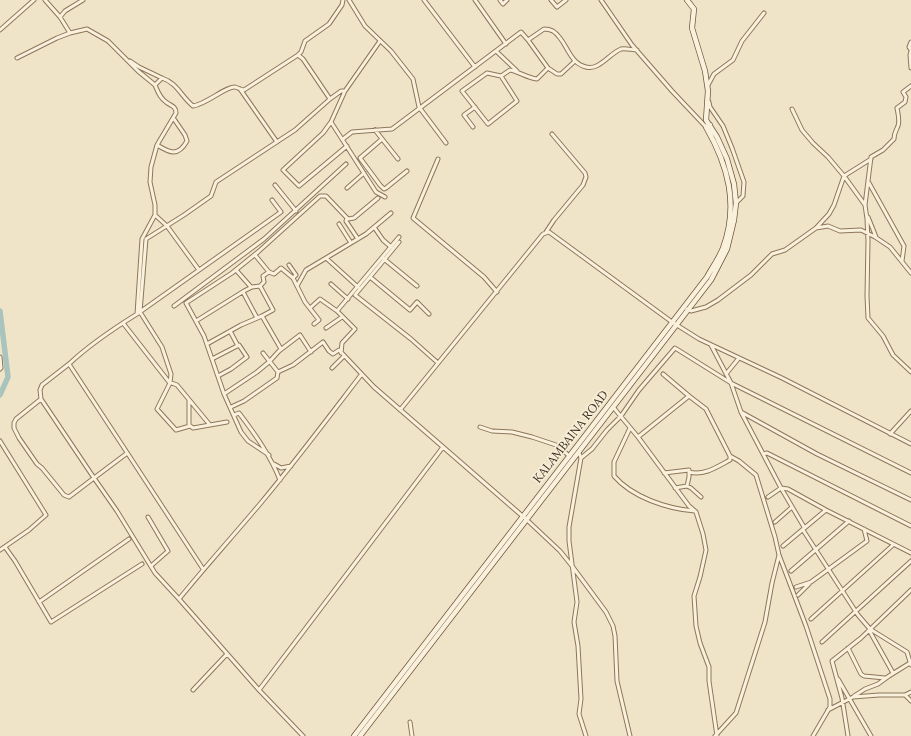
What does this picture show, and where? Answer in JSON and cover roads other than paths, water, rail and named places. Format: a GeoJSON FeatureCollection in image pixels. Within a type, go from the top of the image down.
{"type":"FeatureCollection","features":[{"type":"Feature","properties":{"kind":"main road"},"geometry":{"type":"LineString","coordinates":[[686,308],[711,280],[727,249],[734,220],[736,203],[734,184],[727,159],[717,137],[708,126],[706,120],[707,87],[705,71],[692,28],[694,9],[687,0]]}},
{"type":"Feature","properties":{"kind":"main road","name":"KALAMBAINA ROAD"},"geometry":{"type":"LineString","coordinates":[[354,736],[522,516],[675,323],[707,277],[723,247],[730,220],[731,203],[729,185],[719,151],[708,126]]}},
{"type":"Feature","properties":{"kind":"main road"},"geometry":{"type":"LineString","coordinates":[[360,736],[579,453],[675,323]]}},
{"type":"Feature","properties":{"kind":"street"},"geometry":{"type":"LineString","coordinates":[[0,30],[34,0]]}},
{"type":"Feature","properties":{"kind":"street"},"geometry":{"type":"LineString","coordinates":[[45,0],[60,17],[70,33]]}},
{"type":"Feature","properties":{"kind":"street"},"geometry":{"type":"LineString","coordinates":[[60,17],[66,11],[83,0]]}},
{"type":"Feature","properties":{"kind":"street"},"geometry":{"type":"LineString","coordinates":[[122,55],[139,67],[171,81],[186,101],[193,106],[201,105],[234,87],[244,90],[298,55],[301,52],[305,42],[329,24],[343,0]]}},
{"type":"Feature","properties":{"kind":"street"},"geometry":{"type":"LineString","coordinates":[[349,0],[365,26],[391,51],[412,79],[420,108],[446,143]]}},
{"type":"Feature","properties":{"kind":"street"},"geometry":{"type":"LineString","coordinates":[[424,0],[475,67]]}},
{"type":"Feature","properties":{"kind":"street"},"geometry":{"type":"LineString","coordinates":[[475,0],[506,44]]}},
{"type":"Feature","properties":{"kind":"street"},"geometry":{"type":"LineString","coordinates":[[500,0],[503,4],[507,0]]}},
{"type":"Feature","properties":{"kind":"street"},"geometry":{"type":"LineString","coordinates":[[551,0],[557,7],[566,0]]}},
{"type":"Feature","properties":{"kind":"street"},"geometry":{"type":"LineString","coordinates":[[601,0],[637,50],[672,91],[708,126]]}},
{"type":"Feature","properties":{"kind":"street"},"geometry":{"type":"LineString","coordinates":[[707,87],[714,74],[733,60],[742,41],[764,13]]}},
{"type":"Feature","properties":{"kind":"street"},"geometry":{"type":"LineString","coordinates":[[528,40],[544,29],[553,31],[561,40],[574,61],[588,68],[596,66],[615,52],[622,49],[637,50]]}},
{"type":"Feature","properties":{"kind":"street"},"geometry":{"type":"LineString","coordinates":[[17,58],[52,40],[70,33],[87,30],[108,41],[138,71],[155,85],[162,98],[176,109],[174,118],[157,145],[151,167],[150,182],[155,205],[155,215],[142,239],[137,314]]}},
{"type":"Feature","properties":{"kind":"street"},"geometry":{"type":"LineString","coordinates":[[343,139],[352,132],[392,129],[521,32],[548,68],[557,74],[561,74],[574,61]]}},
{"type":"Feature","properties":{"kind":"street"},"geometry":{"type":"LineString","coordinates":[[347,146],[299,186],[283,170],[323,133],[331,122],[345,91],[380,41]]}},
{"type":"Feature","properties":{"kind":"street"},"geometry":{"type":"LineString","coordinates":[[911,42],[909,47],[911,50],[911,68]]}},
{"type":"Feature","properties":{"kind":"street"},"geometry":{"type":"LineString","coordinates":[[496,51],[517,71],[530,78],[537,79],[548,68]]}},
{"type":"Feature","properties":{"kind":"street"},"geometry":{"type":"LineString","coordinates":[[298,55],[303,59],[330,99]]}},
{"type":"Feature","properties":{"kind":"street"},"geometry":{"type":"LineString","coordinates":[[501,76],[510,70],[517,71]]}},
{"type":"Feature","properties":{"kind":"street"},"geometry":{"type":"LineString","coordinates":[[487,73],[501,76],[517,101],[488,124],[462,91],[487,73]]}},
{"type":"Feature","properties":{"kind":"street"},"geometry":{"type":"LineString","coordinates":[[155,85],[162,78]]}},
{"type":"Feature","properties":{"kind":"street"},"geometry":{"type":"LineString","coordinates":[[686,308],[691,311],[706,307],[718,300],[751,275],[772,254],[785,250],[816,228],[834,206],[844,176],[883,150],[894,139],[899,117],[897,108],[905,102],[906,97],[902,92],[911,86]]}},
{"type":"Feature","properties":{"kind":"street"},"geometry":{"type":"LineString","coordinates":[[240,89],[277,142]]}},
{"type":"Feature","properties":{"kind":"street"},"geometry":{"type":"LineString","coordinates":[[227,422],[192,428],[190,426],[176,430],[157,409],[170,383],[171,374],[162,346],[140,312],[146,239],[211,196],[216,182],[295,130],[330,99],[341,91],[345,91]]}},
{"type":"Feature","properties":{"kind":"street"},"geometry":{"type":"LineString","coordinates":[[707,96],[710,106],[723,126],[744,182],[743,196],[736,203]]}},
{"type":"Feature","properties":{"kind":"street"},"geometry":{"type":"LineString","coordinates":[[473,127],[464,115],[475,107]]}},
{"type":"Feature","properties":{"kind":"street"},"geometry":{"type":"LineString","coordinates":[[792,109],[802,130],[844,176],[865,206]]}},
{"type":"Feature","properties":{"kind":"street"},"geometry":{"type":"LineString","coordinates":[[157,145],[174,153],[187,141],[185,135],[174,118]]}},
{"type":"Feature","properties":{"kind":"street"},"geometry":{"type":"LineString","coordinates":[[331,122],[376,192],[385,197]]}},
{"type":"Feature","properties":{"kind":"street"},"geometry":{"type":"LineString","coordinates":[[375,130],[398,159]]}},
{"type":"Feature","properties":{"kind":"street"},"geometry":{"type":"LineString","coordinates":[[400,410],[583,185],[586,177],[585,173],[552,134]]}},
{"type":"Feature","properties":{"kind":"street"},"geometry":{"type":"LineString","coordinates":[[382,139],[360,158],[380,185],[384,189],[386,188],[407,171]]}},
{"type":"Feature","properties":{"kind":"street"},"geometry":{"type":"LineString","coordinates":[[438,159],[413,218],[484,277],[497,292]]}},
{"type":"Feature","properties":{"kind":"street"},"geometry":{"type":"LineString","coordinates":[[870,159],[868,172],[869,183],[865,206],[868,233],[868,318],[883,336],[893,355],[911,372]]}},
{"type":"Feature","properties":{"kind":"street"},"geometry":{"type":"LineString","coordinates":[[174,306],[264,239],[346,164]]}},
{"type":"Feature","properties":{"kind":"street"},"geometry":{"type":"LineString","coordinates":[[347,188],[364,173]]}},
{"type":"Feature","properties":{"kind":"street"},"geometry":{"type":"LineString","coordinates":[[869,183],[904,246],[902,261]]}},
{"type":"Feature","properties":{"kind":"street"},"geometry":{"type":"LineString","coordinates":[[275,185],[296,211]]}},
{"type":"Feature","properties":{"kind":"street"},"geometry":{"type":"LineString","coordinates":[[269,455],[248,441],[241,432],[224,394],[207,344],[186,303],[236,270],[255,255],[320,196],[326,196],[347,218],[346,221],[358,239]]}},
{"type":"Feature","properties":{"kind":"street"},"geometry":{"type":"LineString","coordinates":[[347,218],[354,218],[378,198]]}},
{"type":"Feature","properties":{"kind":"street"},"geometry":{"type":"LineString","coordinates":[[272,200],[281,212],[75,357],[42,385],[40,390],[42,399],[117,511],[155,572],[259,690],[303,736]]}},
{"type":"Feature","properties":{"kind":"street"},"geometry":{"type":"LineString","coordinates":[[297,286],[306,270],[358,239],[391,213]]}},
{"type":"Feature","properties":{"kind":"street"},"geometry":{"type":"LineString","coordinates":[[866,214],[876,237]]}},
{"type":"Feature","properties":{"kind":"street"},"geometry":{"type":"LineString","coordinates":[[155,215],[167,226],[199,270]]}},
{"type":"Feature","properties":{"kind":"street"},"geometry":{"type":"LineString","coordinates":[[339,224],[351,243]]}},
{"type":"Feature","properties":{"kind":"street"},"geometry":{"type":"LineString","coordinates":[[816,228],[828,226],[840,231],[861,230],[868,233],[890,247],[911,272]]}},
{"type":"Feature","properties":{"kind":"street"},"geometry":{"type":"LineString","coordinates":[[374,227],[383,240],[391,247]]}},
{"type":"Feature","properties":{"kind":"street"},"geometry":{"type":"LineString","coordinates":[[546,232],[549,232],[675,323],[710,344],[782,378],[911,444]]}},
{"type":"Feature","properties":{"kind":"street"},"geometry":{"type":"LineString","coordinates":[[337,311],[399,237]]}},
{"type":"Feature","properties":{"kind":"street"},"geometry":{"type":"LineString","coordinates":[[399,242],[355,295],[411,339],[438,363]]}},
{"type":"Feature","properties":{"kind":"street"},"geometry":{"type":"LineString","coordinates":[[255,255],[269,272],[274,274],[282,268],[293,278],[301,296],[319,320],[314,324]]}},
{"type":"Feature","properties":{"kind":"street"},"geometry":{"type":"LineString","coordinates":[[326,258],[358,286]]}},
{"type":"Feature","properties":{"kind":"street"},"geometry":{"type":"LineString","coordinates":[[384,259],[417,286]]}},
{"type":"Feature","properties":{"kind":"street"},"geometry":{"type":"LineString","coordinates":[[289,265],[296,275],[293,278]]}},
{"type":"Feature","properties":{"kind":"street"},"geometry":{"type":"LineString","coordinates":[[236,270],[251,287]]}},
{"type":"Feature","properties":{"kind":"street"},"geometry":{"type":"LineString","coordinates":[[196,321],[251,287],[260,286],[264,282],[263,276],[269,272]]}},
{"type":"Feature","properties":{"kind":"street"},"geometry":{"type":"LineString","coordinates":[[370,277],[410,310],[417,302],[429,314]]}},
{"type":"Feature","properties":{"kind":"street"},"geometry":{"type":"LineString","coordinates":[[331,284],[348,299]]}},
{"type":"Feature","properties":{"kind":"street"},"geometry":{"type":"LineString","coordinates":[[207,344],[273,310],[260,286]]}},
{"type":"Feature","properties":{"kind":"street"},"geometry":{"type":"LineString","coordinates":[[243,292],[257,318]]}},
{"type":"Feature","properties":{"kind":"street"},"geometry":{"type":"LineString","coordinates":[[310,308],[320,299],[337,311],[355,329],[342,343],[342,355],[332,368]]}},
{"type":"Feature","properties":{"kind":"street"},"geometry":{"type":"LineString","coordinates":[[262,316],[281,349]]}},
{"type":"Feature","properties":{"kind":"street"},"geometry":{"type":"LineString","coordinates":[[326,328],[342,317]]}},
{"type":"Feature","properties":{"kind":"street"},"geometry":{"type":"LineString","coordinates":[[123,323],[170,383],[176,385],[210,425]]}},
{"type":"Feature","properties":{"kind":"street"},"geometry":{"type":"LineString","coordinates":[[218,376],[231,369],[247,357],[239,345],[238,346],[230,331]]}},
{"type":"Feature","properties":{"kind":"street"},"geometry":{"type":"LineString","coordinates":[[224,394],[257,372],[274,355],[300,335],[311,352]]}},
{"type":"Feature","properties":{"kind":"street"},"geometry":{"type":"LineString","coordinates":[[278,372],[311,352],[324,342],[330,353],[333,354],[339,350],[361,375],[527,520],[560,551],[606,612],[613,626],[615,636],[617,680],[630,736]]}},
{"type":"Feature","properties":{"kind":"street"},"geometry":{"type":"LineString","coordinates":[[710,344],[731,383],[741,412],[781,488],[804,527],[803,530],[856,612],[870,630],[893,673]]}},
{"type":"Feature","properties":{"kind":"street"},"geometry":{"type":"LineString","coordinates":[[212,360],[238,346]]}},
{"type":"Feature","properties":{"kind":"street"},"geometry":{"type":"LineString","coordinates":[[581,458],[592,449],[607,430],[621,416],[639,390],[676,348],[731,383],[911,473]]}},
{"type":"Feature","properties":{"kind":"street"},"geometry":{"type":"LineString","coordinates":[[231,407],[244,401],[277,378],[278,372],[263,352]]}},
{"type":"Feature","properties":{"kind":"street"},"geometry":{"type":"LineString","coordinates":[[0,357],[0,369]]}},
{"type":"Feature","properties":{"kind":"street"},"geometry":{"type":"LineString","coordinates":[[726,374],[739,358]]}},
{"type":"Feature","properties":{"kind":"street"},"geometry":{"type":"LineString","coordinates":[[68,364],[203,569]]}},
{"type":"Feature","properties":{"kind":"street"},"geometry":{"type":"LineString","coordinates":[[663,374],[706,409],[730,456],[739,461],[756,475],[779,555],[806,626],[830,699],[828,710],[813,736]]}},
{"type":"Feature","properties":{"kind":"street"},"geometry":{"type":"LineString","coordinates":[[179,599],[280,480],[361,375]]}},
{"type":"Feature","properties":{"kind":"street"},"geometry":{"type":"LineString","coordinates":[[638,437],[689,396]]}},
{"type":"Feature","properties":{"kind":"street"},"geometry":{"type":"LineString","coordinates":[[42,399],[16,419],[14,428],[37,464],[64,495],[69,497],[128,454]]}},
{"type":"Feature","properties":{"kind":"street"},"geometry":{"type":"LineString","coordinates":[[189,400],[190,426]]}},
{"type":"Feature","properties":{"kind":"street"},"geometry":{"type":"LineString","coordinates":[[613,407],[638,437],[675,488],[695,512],[703,534],[706,550],[700,578],[694,596],[696,626],[700,643],[710,667],[709,681],[716,735]]}},
{"type":"Feature","properties":{"kind":"street"},"geometry":{"type":"LineString","coordinates":[[890,434],[911,411]]}},
{"type":"Feature","properties":{"kind":"street"},"geometry":{"type":"LineString","coordinates":[[741,412],[817,454],[911,500]]}},
{"type":"Feature","properties":{"kind":"street"},"geometry":{"type":"LineString","coordinates":[[234,415],[239,413],[269,455],[280,480]]}},
{"type":"Feature","properties":{"kind":"street"},"geometry":{"type":"LineString","coordinates":[[480,428],[492,431],[512,432],[532,437],[558,446],[569,456]]}},
{"type":"Feature","properties":{"kind":"street"},"geometry":{"type":"LineString","coordinates":[[630,428],[614,462],[614,476],[622,485],[653,502],[679,510],[695,512]]}},
{"type":"Feature","properties":{"kind":"street"},"geometry":{"type":"LineString","coordinates":[[0,441],[46,515],[29,530],[0,550]]}},
{"type":"Feature","properties":{"kind":"street"},"geometry":{"type":"LineString","coordinates":[[259,690],[443,447]]}},
{"type":"Feature","properties":{"kind":"street"},"geometry":{"type":"LineString","coordinates":[[579,453],[581,458],[569,527],[569,542],[577,605],[574,622],[578,646],[581,699],[579,714],[586,736]]}},
{"type":"Feature","properties":{"kind":"street"},"geometry":{"type":"LineString","coordinates":[[763,454],[767,453],[911,526]]}},
{"type":"Feature","properties":{"kind":"street"},"geometry":{"type":"LineString","coordinates":[[664,473],[689,470],[689,472],[696,474],[711,470],[730,460],[730,456]]}},
{"type":"Feature","properties":{"kind":"street"},"geometry":{"type":"LineString","coordinates":[[273,462],[281,468],[291,466]]}},
{"type":"Feature","properties":{"kind":"street"},"geometry":{"type":"LineString","coordinates":[[687,486],[689,472]]}},
{"type":"Feature","properties":{"kind":"street"},"geometry":{"type":"LineString","coordinates":[[675,488],[687,486],[701,497]]}},
{"type":"Feature","properties":{"kind":"street"},"geometry":{"type":"LineString","coordinates":[[768,498],[781,488],[788,489],[911,553]]}},
{"type":"Feature","properties":{"kind":"street"},"geometry":{"type":"LineString","coordinates":[[775,522],[792,507]]}},
{"type":"Feature","properties":{"kind":"street"},"geometry":{"type":"LineString","coordinates":[[783,546],[826,510]]}},
{"type":"Feature","properties":{"kind":"street"},"geometry":{"type":"LineString","coordinates":[[148,516],[168,551],[151,566]]}},
{"type":"Feature","properties":{"kind":"street"},"geometry":{"type":"LineString","coordinates":[[791,571],[849,521]]}},
{"type":"Feature","properties":{"kind":"street"},"geometry":{"type":"LineString","coordinates":[[798,595],[811,582],[866,541],[864,529]]}},
{"type":"Feature","properties":{"kind":"street"},"geometry":{"type":"LineString","coordinates":[[39,602],[129,539]]}},
{"type":"Feature","properties":{"kind":"street"},"geometry":{"type":"LineString","coordinates":[[811,620],[894,545]]}},
{"type":"Feature","properties":{"kind":"street"},"geometry":{"type":"LineString","coordinates":[[5,547],[15,561],[51,622],[142,564]]}},
{"type":"Feature","properties":{"kind":"street"},"geometry":{"type":"LineString","coordinates":[[716,735],[736,713],[765,622],[779,555]]}},
{"type":"Feature","properties":{"kind":"street"},"geometry":{"type":"LineString","coordinates":[[822,642],[911,561]]}},
{"type":"Feature","properties":{"kind":"street"},"geometry":{"type":"LineString","coordinates":[[796,587],[811,582]]}},
{"type":"Feature","properties":{"kind":"street"},"geometry":{"type":"LineString","coordinates":[[848,736],[832,660],[861,638],[911,590]]}},
{"type":"Feature","properties":{"kind":"street"},"geometry":{"type":"LineString","coordinates":[[828,710],[865,689],[878,684],[893,673],[911,664],[907,652],[870,630]]}},
{"type":"Feature","properties":{"kind":"street"},"geometry":{"type":"LineString","coordinates":[[848,648],[861,674],[864,676],[885,678]]}},
{"type":"Feature","properties":{"kind":"street"},"geometry":{"type":"LineString","coordinates":[[193,690],[227,654]]}},
{"type":"Feature","properties":{"kind":"street"},"geometry":{"type":"LineString","coordinates":[[836,674],[851,698],[871,736]]}},
{"type":"Feature","properties":{"kind":"street"},"geometry":{"type":"LineString","coordinates":[[851,698],[879,695],[905,695],[911,692]]}},
{"type":"Feature","properties":{"kind":"street"},"geometry":{"type":"LineString","coordinates":[[905,695],[911,701]]}},
{"type":"Feature","properties":{"kind":"street"},"geometry":{"type":"LineString","coordinates":[[410,722],[412,736]]}},
{"type":"Feature","properties":{"kind":"waterway"},"geometry":{"type":"LineString","coordinates":[[0,311],[8,377],[0,395]]}}]}
